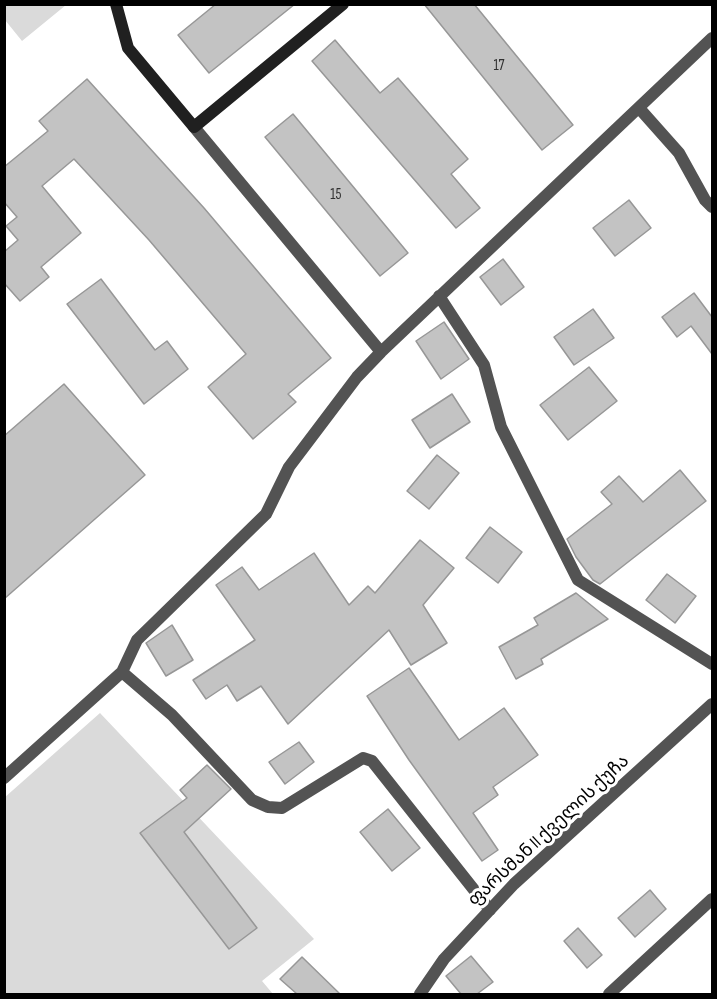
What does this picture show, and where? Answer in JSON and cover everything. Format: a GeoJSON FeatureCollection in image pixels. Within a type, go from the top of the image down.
{"type":"FeatureCollection","features":[{"type":"Feature","properties":{"kind":"street"},"geometry":{"type":"LineString","coordinates":[[116,4],[128,48],[381,352]]}},
{"type":"Feature","properties":{"kind":"street"},"geometry":{"type":"LineString","coordinates":[[194,127],[343,4]]}},
{"type":"Feature","properties":{"kind":"street"},"geometry":{"type":"LineString","coordinates":[[4,778],[122,672],[136,640],[266,514],[289,467],[357,377],[439,296],[712,38]]}},
{"type":"Feature","properties":{"kind":"street"},"geometry":{"type":"LineString","coordinates":[[639,108],[679,153],[705,200],[712,207]]}},
{"type":"Feature","properties":{"kind":"street"},"geometry":{"type":"LineString","coordinates":[[439,296],[484,365],[501,427],[578,580],[712,664]]}},
{"type":"Feature","properties":{"kind":"street"},"geometry":{"type":"LineString","coordinates":[[122,672],[172,715],[252,800],[268,807],[282,808],[363,758],[372,761],[490,910]]}},
{"type":"Feature","properties":{"kind":"street","name":"ფარსმან II ქველის ქუჩა"},"geometry":{"type":"LineString","coordinates":[[420,994],[444,959],[514,884],[712,704]]}},
{"type":"Feature","properties":{"kind":"street"},"geometry":{"type":"LineString","coordinates":[[609,994],[712,899]]}},
{"type":"Feature","properties":{"kind":"shaded area"},"geometry":{"type":"Polygon","coordinates":[[[4,5],[66,5],[22,41],[5,20],[4,5]]]}},
{"type":"Feature","properties":{"kind":"shaded area"},"geometry":{"type":"Polygon","coordinates":[[[100,713],[314,939],[262,981],[273,994],[5,994],[4,798],[100,713]]]}},
{"type":"Feature","properties":{"kind":"building"},"geometry":{"type":"Polygon","coordinates":[[[216,4],[295,4],[209,73],[178,35],[216,4]]]}},
{"type":"Feature","properties":{"kind":"building"},"geometry":{"type":"Polygon","coordinates":[[[424,4],[474,4],[573,125],[542,150],[424,4]]]}},
{"type":"Feature","properties":{"kind":"building"},"geometry":{"type":"Polygon","coordinates":[[[335,40],[380,93],[398,78],[468,159],[451,174],[480,208],[456,228],[312,61],[335,40]]]}},
{"type":"Feature","properties":{"kind":"building"},"geometry":{"type":"Polygon","coordinates":[[[87,79],[204,208],[331,358],[288,394],[296,402],[253,439],[208,387],[246,354],[149,240],[74,159],[42,186],[81,233],[41,267],[49,277],[20,301],[4,283],[4,252],[18,240],[6,226],[17,217],[4,202],[4,167],[48,131],[39,121],[87,79]]]}},
{"type":"Feature","properties":{"kind":"building"},"geometry":{"type":"Polygon","coordinates":[[[293,114],[408,253],[380,276],[265,137],[293,114]]]}},
{"type":"Feature","properties":{"kind":"building"},"geometry":{"type":"Polygon","coordinates":[[[629,200],[651,228],[615,256],[593,228],[629,200]]]}},
{"type":"Feature","properties":{"kind":"building"},"geometry":{"type":"Polygon","coordinates":[[[503,259],[524,287],[501,305],[480,277],[503,259]]]}},
{"type":"Feature","properties":{"kind":"building"},"geometry":{"type":"Polygon","coordinates":[[[101,279],[155,350],[167,341],[188,369],[144,404],[67,304],[101,279]]]}},
{"type":"Feature","properties":{"kind":"building"},"geometry":{"type":"Polygon","coordinates":[[[694,293],[712,317],[712,354],[691,326],[677,337],[662,317],[694,293]]]}},
{"type":"Feature","properties":{"kind":"building"},"geometry":{"type":"Polygon","coordinates":[[[593,309],[614,338],[574,365],[554,337],[593,309]]]}},
{"type":"Feature","properties":{"kind":"building"},"geometry":{"type":"Polygon","coordinates":[[[444,322],[469,359],[441,379],[416,341],[444,322]]]}},
{"type":"Feature","properties":{"kind":"building"},"geometry":{"type":"Polygon","coordinates":[[[589,367],[617,401],[568,440],[540,405],[589,367]]]}},
{"type":"Feature","properties":{"kind":"building"},"geometry":{"type":"Polygon","coordinates":[[[64,384],[145,475],[4,599],[4,436],[64,384]]]}},
{"type":"Feature","properties":{"kind":"building"},"geometry":{"type":"Polygon","coordinates":[[[452,394],[470,422],[430,448],[412,420],[452,394]]]}},
{"type":"Feature","properties":{"kind":"building"},"geometry":{"type":"Polygon","coordinates":[[[437,455],[459,473],[429,509],[407,491],[437,455]]]}},
{"type":"Feature","properties":{"kind":"building"},"geometry":{"type":"Polygon","coordinates":[[[680,470],[706,501],[600,584],[593,580],[576,557],[567,539],[612,504],[601,492],[619,476],[643,502],[680,470]]]}},
{"type":"Feature","properties":{"kind":"building"},"geometry":{"type":"Polygon","coordinates":[[[490,527],[522,552],[498,583],[466,558],[490,527]]]}},
{"type":"Feature","properties":{"kind":"building"},"geometry":{"type":"Polygon","coordinates":[[[420,540],[454,568],[423,605],[447,643],[411,665],[389,630],[288,724],[261,686],[237,701],[227,685],[206,699],[193,680],[255,640],[216,585],[242,567],[259,590],[314,553],[349,605],[368,586],[375,593],[420,540]]]}},
{"type":"Feature","properties":{"kind":"building"},"geometry":{"type":"Polygon","coordinates":[[[667,574],[696,596],[675,623],[646,600],[667,574]]]}},
{"type":"Feature","properties":{"kind":"building"},"geometry":{"type":"Polygon","coordinates":[[[576,593],[608,619],[541,659],[543,664],[516,679],[499,647],[538,625],[534,618],[576,593]]]}},
{"type":"Feature","properties":{"kind":"building"},"geometry":{"type":"Polygon","coordinates":[[[172,625],[193,660],[166,676],[146,643],[172,625]]]}},
{"type":"Feature","properties":{"kind":"building"},"geometry":{"type":"Polygon","coordinates":[[[409,668],[459,740],[504,708],[538,755],[493,787],[498,795],[473,813],[498,850],[482,861],[409,760],[367,696],[409,668]]]}},
{"type":"Feature","properties":{"kind":"building"},"geometry":{"type":"Polygon","coordinates":[[[299,742],[314,762],[285,784],[269,762],[299,742]]]}},
{"type":"Feature","properties":{"kind":"building"},"geometry":{"type":"Polygon","coordinates":[[[207,765],[231,789],[184,832],[257,928],[229,949],[140,833],[187,798],[180,790],[207,765]]]}},
{"type":"Feature","properties":{"kind":"building"},"geometry":{"type":"Polygon","coordinates":[[[388,809],[420,848],[392,871],[360,832],[388,809]]]}},
{"type":"Feature","properties":{"kind":"building"},"geometry":{"type":"Polygon","coordinates":[[[650,890],[666,909],[635,937],[618,918],[650,890]]]}},
{"type":"Feature","properties":{"kind":"building"},"geometry":{"type":"Polygon","coordinates":[[[578,928],[602,955],[587,968],[564,941],[578,928]]]}},
{"type":"Feature","properties":{"kind":"building"},"geometry":{"type":"Polygon","coordinates":[[[471,956],[493,982],[477,994],[461,994],[446,976],[471,956]]]}},
{"type":"Feature","properties":{"kind":"building"},"geometry":{"type":"Polygon","coordinates":[[[302,957],[340,994],[297,994],[280,979],[302,957]]]}}]}
